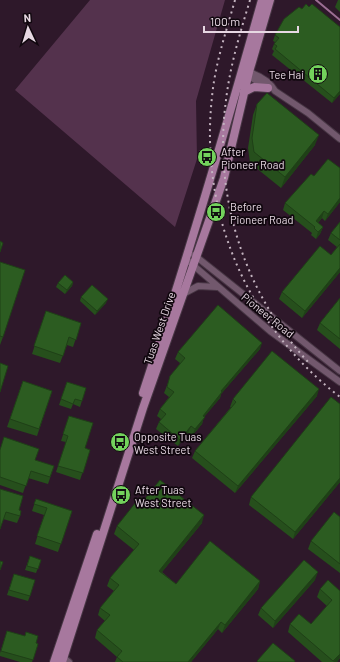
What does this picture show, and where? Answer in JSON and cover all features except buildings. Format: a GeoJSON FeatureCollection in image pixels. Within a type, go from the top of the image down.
{"type":"FeatureCollection","features":[{"type":"Feature","properties":{"kind":"main road","name":"Tuas West Drive"},"geometry":{"type":"LineString","coordinates":[[132,435],[224,178],[244,92],[245,73],[262,0]]}},
{"type":"Feature","properties":{"kind":"main road","name":"Tuas West Drive"},"geometry":{"type":"LineString","coordinates":[[54,662],[63,659],[245,73],[270,0]]}},
{"type":"Feature","properties":{"kind":"main road"},"geometry":{"type":"LineString","coordinates":[[244,92],[254,87],[272,90]]}},
{"type":"Feature","properties":{"kind":"street"},"geometry":{"type":"LineString","coordinates":[[245,73],[308,113],[340,139]]}},
{"type":"Feature","properties":{"kind":"street","name":"Pioneer Road"},"geometry":{"type":"LineString","coordinates":[[188,255],[196,257],[340,371]]}},
{"type":"Feature","properties":{"kind":"street","name":"Pioneer Road"},"geometry":{"type":"LineString","coordinates":[[188,255],[193,266],[217,287],[270,331],[340,382]]}},
{"type":"Feature","properties":{"kind":"street"},"geometry":{"type":"LineString","coordinates":[[183,294],[198,286],[217,287]]}},
{"type":"Feature","properties":{"kind":"shaded area"},"geometry":{"type":"Polygon","coordinates":[[[90,0],[225,0],[196,101],[197,159],[175,227],[15,90],[90,0]]]}},
{"type":"Feature","properties":{"kind":"waterway"},"geometry":{"type":"LineString","coordinates":[[316,0],[340,20]]}},
{"type":"Feature","properties":{"kind":"railway"},"geometry":{"type":"LineString","coordinates":[[235,0],[218,60],[212,97],[210,141],[214,183],[223,225],[237,264],[256,302],[279,337],[308,369],[340,397]]}},
{"type":"Feature","properties":{"kind":"railway"},"geometry":{"type":"LineString","coordinates":[[250,0],[239,37],[226,100],[223,136],[224,171],[229,207],[238,241],[251,274],[267,306],[286,335],[309,363]]}},
{"type":"Feature","properties":{"kind":"place","name":"Tee Hai"},"geometry":{"type":"Point","coordinates":[318,74]}},
{"type":"Feature","properties":{"kind":"place","name":"After Pioneer Road"},"geometry":{"type":"Point","coordinates":[207,157]}},
{"type":"Feature","properties":{"kind":"place","name":"Before Pioneer Road"},"geometry":{"type":"Point","coordinates":[216,212]}},
{"type":"Feature","properties":{"kind":"place","name":"Opposite Tuas West Street"},"geometry":{"type":"Point","coordinates":[120,442]}},
{"type":"Feature","properties":{"kind":"place","name":"After Tuas West Street"},"geometry":{"type":"Point","coordinates":[121,495]}}]}
